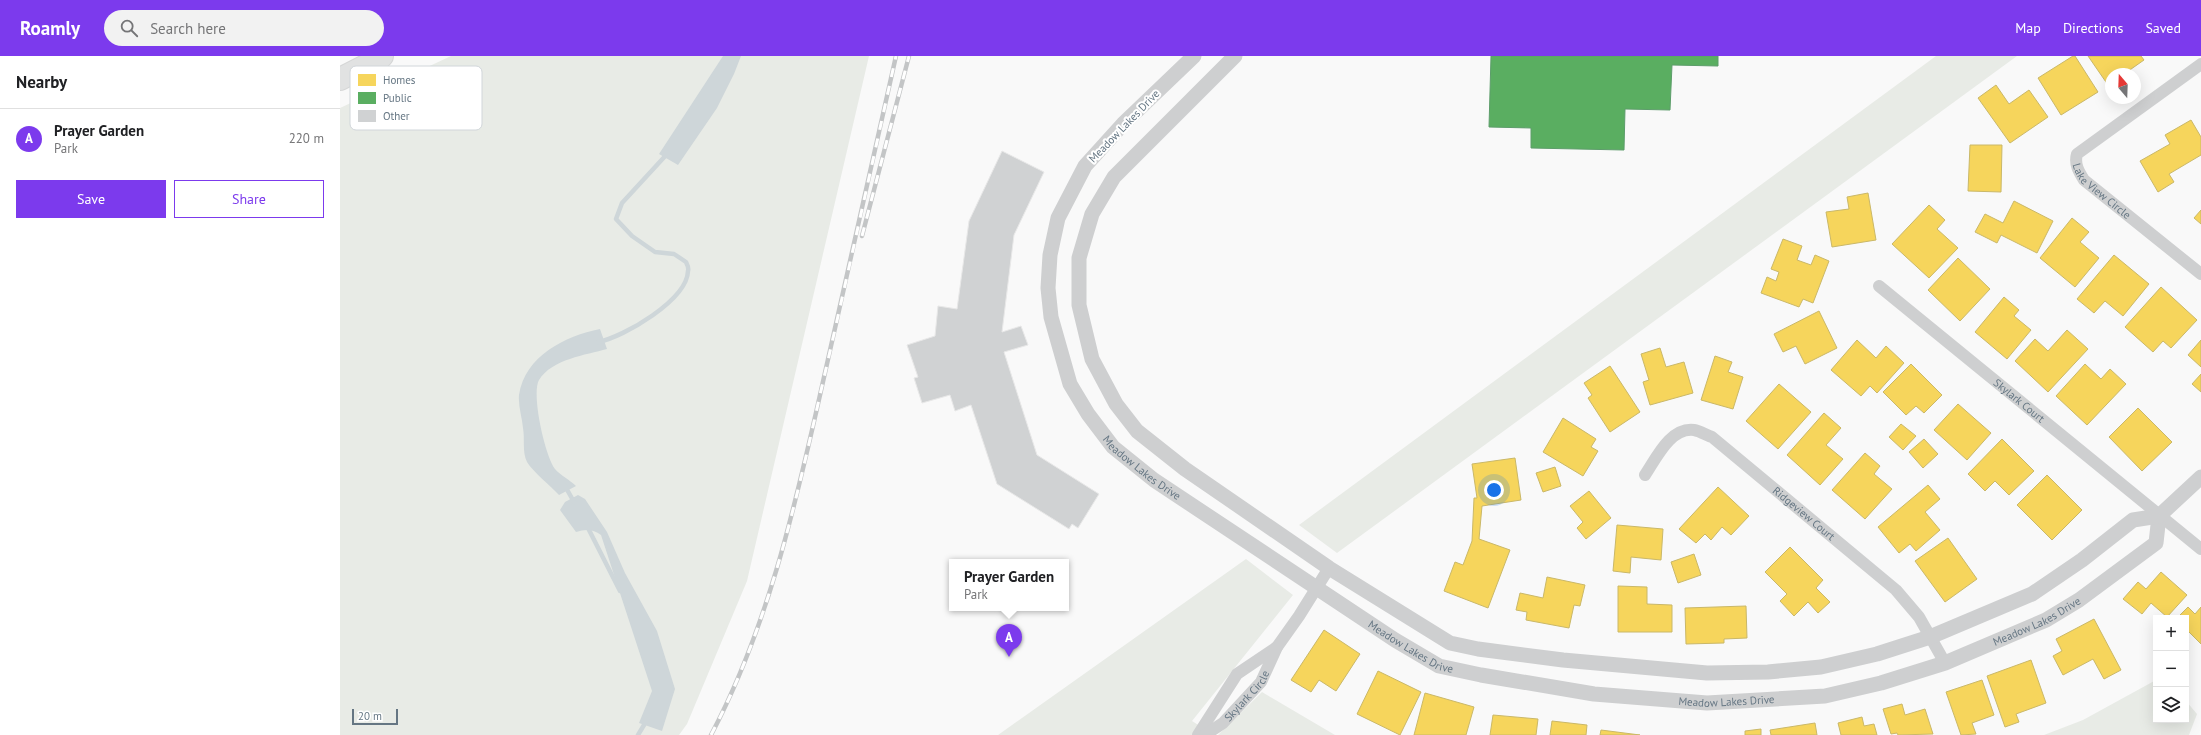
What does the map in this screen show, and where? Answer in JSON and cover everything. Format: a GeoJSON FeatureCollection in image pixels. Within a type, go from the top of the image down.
{"type":"FeatureCollection","features":[{"type":"Feature","properties":{"kind":"highway"},"geometry":{"type":"LineString","coordinates":[[340,63],[355,56]]}},
{"type":"Feature","properties":{"kind":"highway"},"geometry":{"type":"LineString","coordinates":[[367,66],[379,60],[382,56]]}},
{"type":"Feature","properties":{"kind":"highway"},"geometry":{"type":"LineString","coordinates":[[340,79],[350,74]]}},
{"type":"Feature","properties":{"kind":"street","name":"Meadow Lakes Drive"},"geometry":{"type":"LineString","coordinates":[[1194,56],[1123,124],[1085,166],[1058,218],[1050,255],[1048,288],[1051,317],[1070,384],[1088,414],[1113,447],[1154,480],[1395,640],[1439,666],[1481,675],[1594,694],[1707,703],[1825,696],[1880,683],[1945,663],[2046,620],[2079,600],[2156,543],[2160,516],[2133,520],[2082,560],[2032,594],[1930,637],[1876,654],[1821,667],[1768,672],[1707,673],[1556,659],[1478,649],[1450,643],[1329,568],[1186,469],[1137,431],[1116,404],[1092,359],[1079,305],[1079,258],[1092,214],[1114,177],[1235,56]]}},
{"type":"Feature","properties":{"kind":"street","name":"Lake View Circle"},"geometry":{"type":"LineString","coordinates":[[2201,64],[2077,154],[2076,160],[2078,172],[2084,180],[2201,274]]}},
{"type":"Feature","properties":{"kind":"street","name":"Skylark Court"},"geometry":{"type":"LineString","coordinates":[[1879,286],[2160,516]]}},
{"type":"Feature","properties":{"kind":"street","name":"Ridgeview Court"},"geometry":{"type":"LineString","coordinates":[[1645,475],[1668,441],[1682,431],[1694,430],[1712,437],[1896,590],[1919,617],[1945,663]]}},
{"type":"Feature","properties":{"kind":"street"},"geometry":{"type":"LineString","coordinates":[[2201,477],[2160,516],[2201,550]]}},
{"type":"Feature","properties":{"kind":"street","name":"Skylark Circle"},"geometry":{"type":"LineString","coordinates":[[1205,735],[1223,723],[1262,682],[1276,647],[1329,568]]}},
{"type":"Feature","properties":{"kind":"street","name":"Skylark Circle"},"geometry":{"type":"LineString","coordinates":[[1198,735],[1237,674],[1276,647]]}},
{"type":"Feature","properties":{"kind":"shaded area"},"geometry":{"type":"Polygon","coordinates":[[[451,56],[869,56],[747,581],[687,724],[679,735],[340,735],[340,108],[350,103],[350,130],[482,130],[482,66],[430,66],[451,56]]]}},
{"type":"Feature","properties":{"kind":"shaded area"},"geometry":{"type":"Polygon","coordinates":[[[723,56],[741,56],[717,108],[678,165],[659,154],[723,56]]]}},
{"type":"Feature","properties":{"kind":"shaded area"},"geometry":{"type":"Polygon","coordinates":[[[1936,56],[2017,56],[1337,553],[1299,525],[1936,56]]]}},
{"type":"Feature","properties":{"kind":"shaded area"},"geometry":{"type":"Polygon","coordinates":[[[600,329],[607,349],[570,359],[552,367],[539,380],[537,387],[540,425],[547,452],[555,469],[576,486],[559,495],[533,470],[525,458],[524,432],[519,395],[523,381],[529,369],[549,350],[573,337],[600,329]]]}},
{"type":"Feature","properties":{"kind":"shaded area"},"geometry":{"type":"Polygon","coordinates":[[[578,495],[585,499],[607,532],[625,573],[657,631],[675,689],[662,731],[639,723],[652,691],[601,535],[589,530],[576,532],[560,510],[565,502],[578,495]]]}},
{"type":"Feature","properties":{"kind":"shaded area"},"geometry":{"type":"Polygon","coordinates":[[[1246,559],[1293,595],[1192,721],[1214,735],[998,735],[1246,559]]]}},
{"type":"Feature","properties":{"kind":"shaded area"},"geometry":{"type":"Polygon","coordinates":[[[2153,682],[2153,723],[2189,723],[2189,705],[2197,714],[2189,735],[2044,735],[2083,720],[2153,682]]]}},
{"type":"Feature","properties":{"kind":"shaded area"},"geometry":{"type":"Polygon","coordinates":[[[1262,692],[1335,735],[1218,735],[1262,692]]]}},
{"type":"Feature","properties":{"kind":"building: Homes"},"geometry":{"type":"Polygon","coordinates":[[[2075,56],[2098,92],[2061,115],[2038,78],[2075,56]]]}},
{"type":"Feature","properties":{"kind":"building: Homes"},"geometry":{"type":"Polygon","coordinates":[[[2088,56],[2141,56],[2144,60],[2133,68],[2105,68],[2105,81],[2088,56]]]}},
{"type":"Feature","properties":{"kind":"building: Homes"},"geometry":{"type":"Polygon","coordinates":[[[1996,85],[2009,104],[2029,90],[2048,117],[2010,143],[1978,98],[1996,85]]]}},
{"type":"Feature","properties":{"kind":"building: Homes"},"geometry":{"type":"Polygon","coordinates":[[[2191,120],[2201,137],[2201,155],[2169,174],[2174,182],[2158,192],[2140,161],[2170,144],[2165,135],[2191,120]]]}},
{"type":"Feature","properties":{"kind":"building: Homes"},"geometry":{"type":"Polygon","coordinates":[[[1970,145],[2002,145],[2001,192],[1968,191],[1970,145]]]}},
{"type":"Feature","properties":{"kind":"building: Homes"},"geometry":{"type":"Polygon","coordinates":[[[1868,193],[1876,240],[1832,247],[1826,212],[1849,209],[1847,197],[1868,193]]]}},
{"type":"Feature","properties":{"kind":"building: Homes"},"geometry":{"type":"Polygon","coordinates":[[[2014,201],[2053,221],[2037,253],[2001,235],[1997,243],[1975,232],[1985,214],[2003,223],[2014,201]]]}},
{"type":"Feature","properties":{"kind":"building: Homes"},"geometry":{"type":"Polygon","coordinates":[[[1929,205],[1945,220],[1937,229],[1958,248],[1929,278],[1892,244],[1929,205]]]}},
{"type":"Feature","properties":{"kind":"building: Homes"},"geometry":{"type":"Polygon","coordinates":[[[2201,210],[2201,224],[2194,218],[2201,210]]]}},
{"type":"Feature","properties":{"kind":"building: Homes"},"geometry":{"type":"Polygon","coordinates":[[[2072,218],[2089,232],[2080,242],[2099,258],[2075,287],[2040,258],[2072,218]]]}},
{"type":"Feature","properties":{"kind":"building: Homes"},"geometry":{"type":"Polygon","coordinates":[[[1783,239],[1802,246],[1797,260],[1811,265],[1815,255],[1829,261],[1813,303],[1803,299],[1799,307],[1761,293],[1767,277],[1776,281],[1779,272],[1771,269],[1783,239]]]}},
{"type":"Feature","properties":{"kind":"building: Homes"},"geometry":{"type":"Polygon","coordinates":[[[2114,255],[2149,284],[2123,316],[2105,301],[2094,313],[2077,299],[2114,255]]]}},
{"type":"Feature","properties":{"kind":"building: Homes"},"geometry":{"type":"Polygon","coordinates":[[[1958,258],[1990,289],[1960,321],[1928,290],[1958,258]]]}},
{"type":"Feature","properties":{"kind":"building: Homes"},"geometry":{"type":"Polygon","coordinates":[[[2161,287],[2197,320],[2171,348],[2163,341],[2153,352],[2125,327],[2161,287]]]}},
{"type":"Feature","properties":{"kind":"building: Homes"},"geometry":{"type":"Polygon","coordinates":[[[2004,297],[2019,310],[2014,316],[2031,330],[2007,359],[1975,332],[2004,297]]]}},
{"type":"Feature","properties":{"kind":"building: Homes"},"geometry":{"type":"Polygon","coordinates":[[[1819,311],[1837,348],[1805,364],[1796,346],[1783,352],[1774,334],[1819,311]]]}},
{"type":"Feature","properties":{"kind":"building: Homes"},"geometry":{"type":"Polygon","coordinates":[[[2067,330],[2088,349],[2048,392],[2015,361],[2035,339],[2048,351],[2067,330]]]}},
{"type":"Feature","properties":{"kind":"building: Homes"},"geometry":{"type":"Polygon","coordinates":[[[1857,340],[1876,358],[1886,346],[1904,363],[1877,393],[1870,386],[1861,396],[1831,370],[1857,340]]]}},
{"type":"Feature","properties":{"kind":"building: Homes"},"geometry":{"type":"Polygon","coordinates":[[[2201,340],[2201,367],[2188,355],[2201,340]]]}},
{"type":"Feature","properties":{"kind":"building: Homes"},"geometry":{"type":"Polygon","coordinates":[[[1660,348],[1666,367],[1684,362],[1693,393],[1650,405],[1643,382],[1649,380],[1641,354],[1660,348]]]}},
{"type":"Feature","properties":{"kind":"building: Homes"},"geometry":{"type":"Polygon","coordinates":[[[1715,356],[1732,362],[1728,372],[1743,377],[1733,409],[1701,400],[1715,356]]]}},
{"type":"Feature","properties":{"kind":"building: Homes"},"geometry":{"type":"Polygon","coordinates":[[[1911,364],[1942,395],[1924,413],[1916,406],[1906,415],[1883,392],[1911,364]]]}},
{"type":"Feature","properties":{"kind":"building: Homes"},"geometry":{"type":"Polygon","coordinates":[[[2085,364],[2101,379],[2110,369],[2126,384],[2087,425],[2056,396],[2085,364]]]}},
{"type":"Feature","properties":{"kind":"building: Homes"},"geometry":{"type":"Polygon","coordinates":[[[1610,366],[1640,412],[1610,432],[1588,398],[1592,395],[1584,383],[1610,366]]]}},
{"type":"Feature","properties":{"kind":"building: Homes"},"geometry":{"type":"Polygon","coordinates":[[[2201,374],[2201,392],[2192,384],[2201,374]]]}},
{"type":"Feature","properties":{"kind":"building: Homes"},"geometry":{"type":"Polygon","coordinates":[[[1779,384],[1811,412],[1778,449],[1746,421],[1779,384]]]}},
{"type":"Feature","properties":{"kind":"building: Homes"},"geometry":{"type":"Polygon","coordinates":[[[1958,404],[1991,433],[1967,460],[1934,430],[1958,404]]]}},
{"type":"Feature","properties":{"kind":"building: Homes"},"geometry":{"type":"Polygon","coordinates":[[[2138,408],[2172,442],[2142,471],[2109,437],[2138,408]]]}},
{"type":"Feature","properties":{"kind":"building: Homes"},"geometry":{"type":"Polygon","coordinates":[[[1824,413],[1841,428],[1826,445],[1843,459],[1820,485],[1787,455],[1824,413]]]}},
{"type":"Feature","properties":{"kind":"building: Homes"},"geometry":{"type":"Polygon","coordinates":[[[1563,418],[1596,439],[1591,447],[1598,451],[1583,476],[1543,452],[1563,418]]]}},
{"type":"Feature","properties":{"kind":"building: Homes"},"geometry":{"type":"Polygon","coordinates":[[[1901,424],[1916,436],[1903,450],[1889,437],[1901,424]]]}},
{"type":"Feature","properties":{"kind":"building: Homes"},"geometry":{"type":"Polygon","coordinates":[[[1924,439],[1938,454],[1923,468],[1909,452],[1924,439]]]}},
{"type":"Feature","properties":{"kind":"building: Homes"},"geometry":{"type":"Polygon","coordinates":[[[2002,439],[2034,471],[2009,495],[1995,481],[1985,491],[1968,474],[2002,439]]]}},
{"type":"Feature","properties":{"kind":"building: Homes"},"geometry":{"type":"Polygon","coordinates":[[[1865,453],[1880,466],[1874,474],[1892,489],[1865,519],[1832,490],[1865,453]]]}},
{"type":"Feature","properties":{"kind":"building: Homes"},"geometry":{"type":"Polygon","coordinates":[[[1515,458],[1521,500],[1482,506],[1479,539],[1510,550],[1488,608],[1444,591],[1455,562],[1463,565],[1472,541],[1474,498],[1477,498],[1472,464],[1515,458]]]}},
{"type":"Feature","properties":{"kind":"building: Homes"},"geometry":{"type":"Polygon","coordinates":[[[1555,467],[1561,486],[1543,492],[1536,473],[1555,467]]]}},
{"type":"Feature","properties":{"kind":"building: Homes"},"geometry":{"type":"Polygon","coordinates":[[[2047,475],[2082,510],[2052,540],[2017,505],[2047,475]]]}},
{"type":"Feature","properties":{"kind":"building: Homes"},"geometry":{"type":"Polygon","coordinates":[[[1928,485],[1940,499],[1925,512],[1940,530],[1916,551],[1910,544],[1899,553],[1878,527],[1928,485]]]}},
{"type":"Feature","properties":{"kind":"building: Homes"},"geometry":{"type":"Polygon","coordinates":[[[1718,487],[1749,516],[1731,535],[1722,527],[1711,540],[1705,534],[1696,543],[1679,529],[1718,487]]]}},
{"type":"Feature","properties":{"kind":"building: Homes"},"geometry":{"type":"Polygon","coordinates":[[[1589,491],[1611,518],[1586,539],[1577,528],[1583,522],[1570,506],[1589,491]]]}},
{"type":"Feature","properties":{"kind":"building: Homes"},"geometry":{"type":"Polygon","coordinates":[[[1617,525],[1663,529],[1661,560],[1631,557],[1630,573],[1613,571],[1617,525]]]}},
{"type":"Feature","properties":{"kind":"building: Homes"},"geometry":{"type":"Polygon","coordinates":[[[1948,538],[1977,579],[1945,602],[1915,561],[1948,538]]]}},
{"type":"Feature","properties":{"kind":"building: Homes"},"geometry":{"type":"Polygon","coordinates":[[[1790,547],[1823,580],[1816,588],[1830,602],[1818,613],[1808,602],[1794,616],[1780,601],[1787,594],[1765,572],[1790,547]]]}},
{"type":"Feature","properties":{"kind":"building: Homes"},"geometry":{"type":"Polygon","coordinates":[[[1694,554],[1701,575],[1678,583],[1671,562],[1694,554]]]}},
{"type":"Feature","properties":{"kind":"building: Homes"},"geometry":{"type":"Polygon","coordinates":[[[2161,572],[2187,595],[2169,615],[2165,615],[2151,603],[2142,614],[2123,599],[2138,582],[2146,589],[2161,572]]]}},
{"type":"Feature","properties":{"kind":"building: Homes"},"geometry":{"type":"Polygon","coordinates":[[[1547,577],[1585,585],[1580,606],[1574,605],[1569,628],[1526,620],[1527,612],[1516,610],[1520,593],[1543,598],[1547,577]]]}},
{"type":"Feature","properties":{"kind":"building: Homes"},"geometry":{"type":"Polygon","coordinates":[[[1618,586],[1647,587],[1647,604],[1672,605],[1672,632],[1618,632],[1618,586]]]}},
{"type":"Feature","properties":{"kind":"building: Homes"},"geometry":{"type":"Polygon","coordinates":[[[1746,606],[1747,638],[1724,639],[1724,643],[1686,644],[1685,608],[1746,606]]]}},
{"type":"Feature","properties":{"kind":"building: Homes"},"geometry":{"type":"Polygon","coordinates":[[[2188,607],[2195,614],[2201,607],[2201,644],[2189,632],[2189,615],[2180,615],[2188,607]]]}},
{"type":"Feature","properties":{"kind":"building: Homes"},"geometry":{"type":"Polygon","coordinates":[[[2094,619],[2121,670],[2104,679],[2093,659],[2063,675],[2053,656],[2062,651],[2056,639],[2094,619]]]}},
{"type":"Feature","properties":{"kind":"building: Homes"},"geometry":{"type":"Polygon","coordinates":[[[1324,630],[1360,654],[1336,691],[1319,680],[1311,692],[1291,680],[1324,630]]]}},
{"type":"Feature","properties":{"kind":"building: Homes"},"geometry":{"type":"Polygon","coordinates":[[[2031,660],[2046,703],[2016,714],[2019,722],[2005,727],[1987,676],[2031,660]]]}},
{"type":"Feature","properties":{"kind":"building: Homes"},"geometry":{"type":"Polygon","coordinates":[[[1378,671],[1421,692],[1400,735],[1357,714],[1378,671]]]}},
{"type":"Feature","properties":{"kind":"building: Homes"},"geometry":{"type":"Polygon","coordinates":[[[1982,680],[1994,715],[1972,723],[1976,734],[1961,735],[1946,692],[1982,680]]]}},
{"type":"Feature","properties":{"kind":"building: Homes"},"geometry":{"type":"Polygon","coordinates":[[[1425,693],[1474,707],[1466,735],[1414,735],[1425,693]]]}},
{"type":"Feature","properties":{"kind":"building: Homes"},"geometry":{"type":"Polygon","coordinates":[[[1902,704],[1905,715],[1925,709],[1933,734],[1891,734],[1883,709],[1902,704]]]}},
{"type":"Feature","properties":{"kind":"building: Homes"},"geometry":{"type":"Polygon","coordinates":[[[1493,715],[1538,719],[1536,735],[1490,735],[1493,715]]]}},
{"type":"Feature","properties":{"kind":"building: Homes"},"geometry":{"type":"Polygon","coordinates":[[[1862,717],[1864,726],[1874,724],[1877,735],[1841,735],[1838,723],[1862,717]]]}},
{"type":"Feature","properties":{"kind":"building: Homes"},"geometry":{"type":"Polygon","coordinates":[[[1552,721],[1587,725],[1586,735],[1550,735],[1552,721]]]}},
{"type":"Feature","properties":{"kind":"building: Homes"},"geometry":{"type":"Polygon","coordinates":[[[1815,723],[1817,735],[1771,735],[1770,730],[1815,723]]]}},
{"type":"Feature","properties":{"kind":"building: Homes"},"geometry":{"type":"Polygon","coordinates":[[[1761,729],[1761,735],[1745,735],[1745,731],[1761,729]]]}},
{"type":"Feature","properties":{"kind":"building: Homes"},"geometry":{"type":"Polygon","coordinates":[[[1601,730],[1640,735],[1600,735],[1601,730]]]}},
{"type":"Feature","properties":{"kind":"building: Public"},"geometry":{"type":"Polygon","coordinates":[[[1491,56],[1718,56],[1718,66],[1672,65],[1670,110],[1625,109],[1624,150],[1531,148],[1531,128],[1489,127],[1491,56]]]}},
{"type":"Feature","properties":{"kind":"building: Other"},"geometry":{"type":"Polygon","coordinates":[[[1002,151],[1044,172],[1014,235],[1002,332],[1021,326],[1028,345],[1004,352],[1037,455],[1099,494],[1078,528],[1072,524],[1069,529],[997,484],[971,405],[955,411],[950,395],[922,403],[914,378],[918,377],[907,345],[935,336],[938,306],[957,309],[969,221],[1002,151]]]}},
{"type":"Feature","properties":{"kind":"waterway"},"geometry":{"type":"LineString","coordinates":[[598,342],[623,333],[652,316],[677,294],[685,282],[688,270],[686,262],[674,254],[655,252],[632,236],[616,219],[622,203],[668,153]]}},
{"type":"Feature","properties":{"kind":"waterway"},"geometry":{"type":"LineString","coordinates":[[565,486],[574,502]]}},
{"type":"Feature","properties":{"kind":"waterway"},"geometry":{"type":"LineString","coordinates":[[587,526],[620,591]]}},
{"type":"Feature","properties":{"kind":"waterway"},"geometry":{"type":"LineString","coordinates":[[638,735],[647,720]]}},
{"type":"Feature","properties":{"kind":"railway"},"geometry":{"type":"LineString","coordinates":[[711,735],[731,695],[748,653],[777,569],[789,526],[849,268],[896,56]]}},
{"type":"Feature","properties":{"kind":"railway"},"geometry":{"type":"LineString","coordinates":[[862,236],[909,56]]}},
{"type":"Feature","properties":{"kind":"place","name":"Prayer Garden"},"geometry":{"type":"Point","coordinates":[1009,657]}}]}
